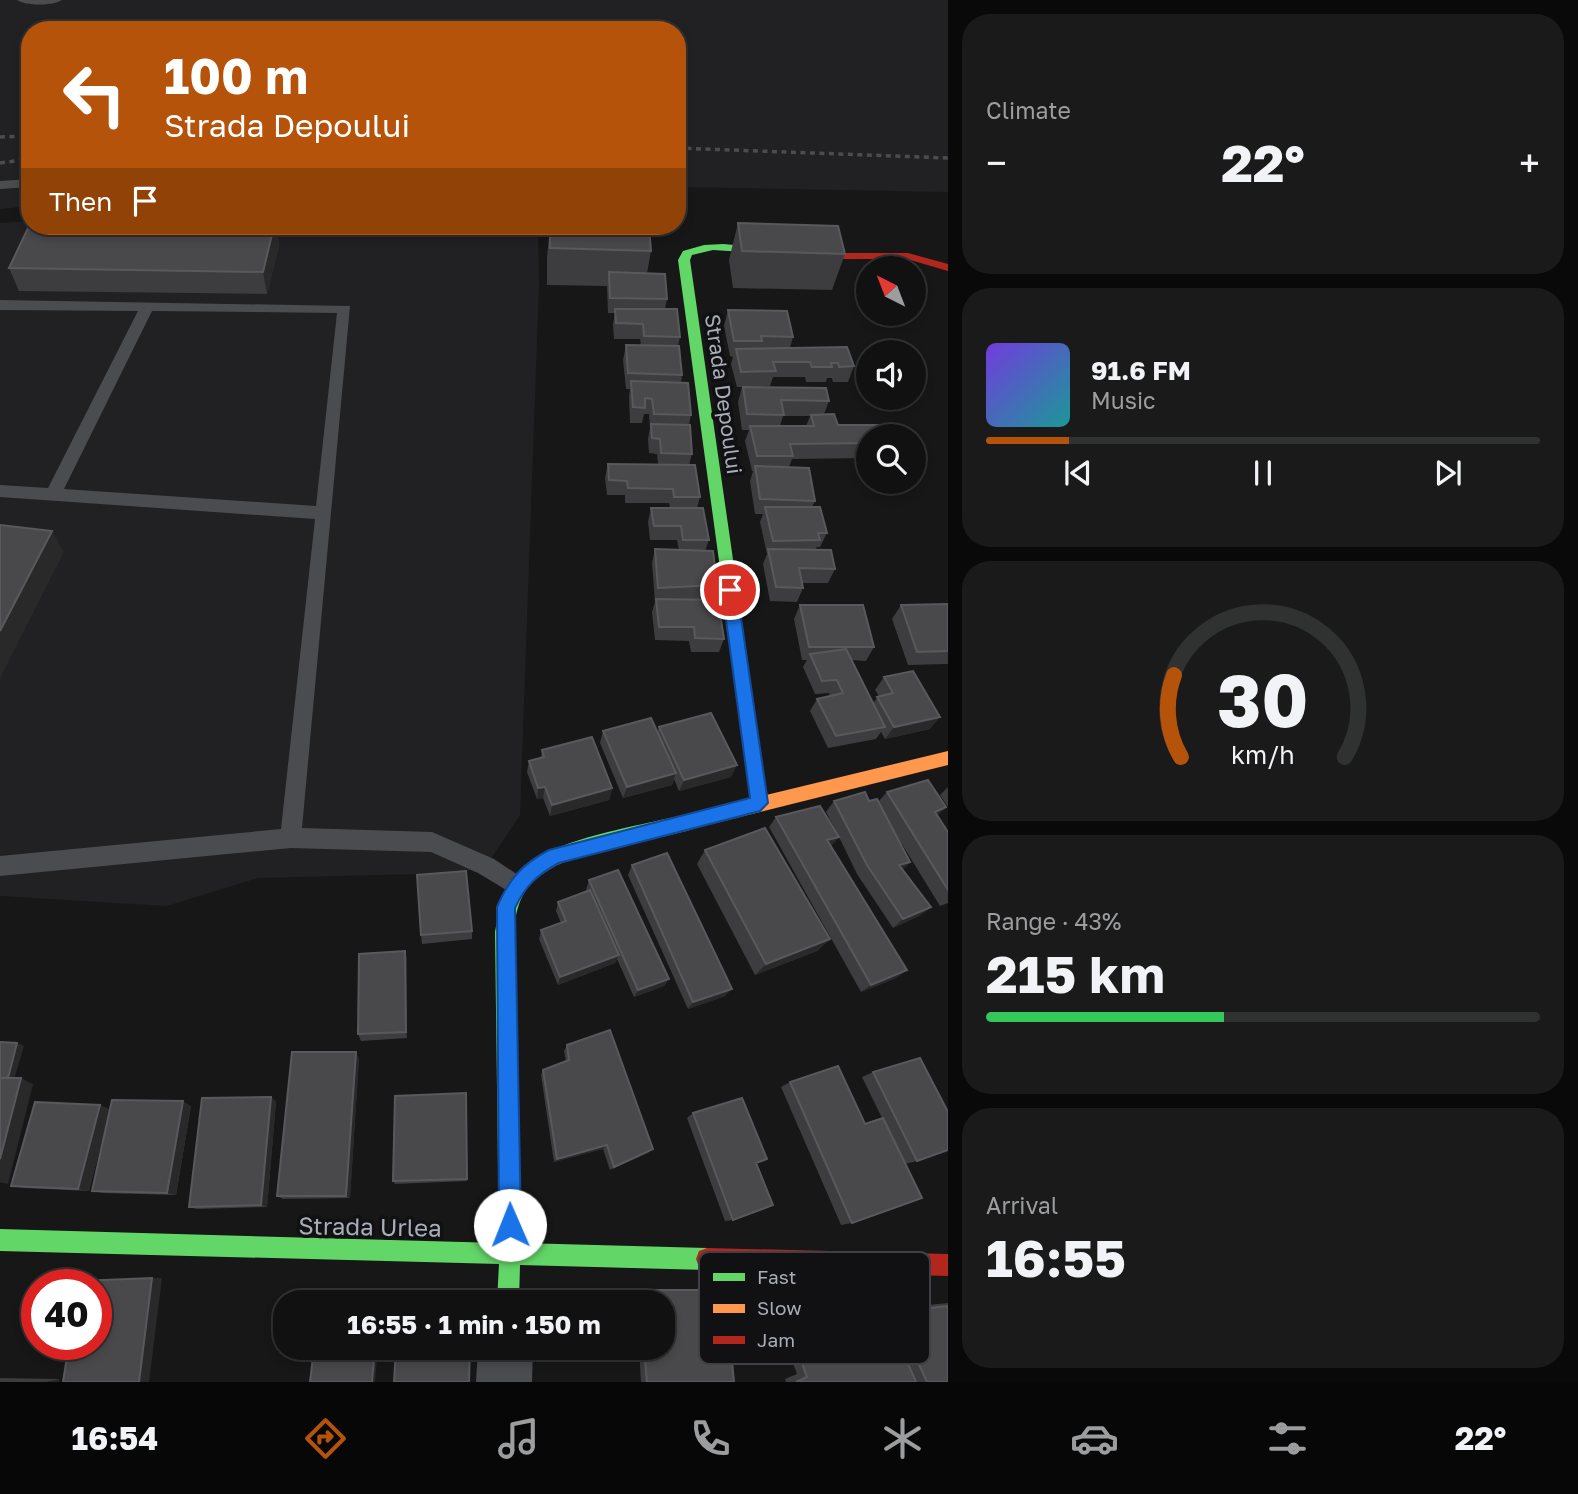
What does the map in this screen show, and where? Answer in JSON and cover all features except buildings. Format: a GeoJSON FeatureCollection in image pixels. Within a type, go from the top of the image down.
{"type":"FeatureCollection","features":[{"type":"Feature","properties":{"kind":"street","name":"Strada Depoului"},"geometry":{"type":"LineString","coordinates":[[760,803],[684,260],[687,253],[695,248],[730,247],[817,256],[908,256],[948,268]]}},
{"type":"Feature","properties":{"kind":"street"},"geometry":{"type":"LineString","coordinates":[[508,1290],[504,932],[506,907],[516,886],[533,867],[555,855],[948,758]]}},
{"type":"Feature","properties":{"kind":"street","name":"Strada Urlea"},"geometry":{"type":"LineString","coordinates":[[0,1240],[699,1258]]}},
{"type":"Feature","properties":{"kind":"street","name":"Strada Urlea"},"geometry":{"type":"LineString","coordinates":[[930,1264],[948,1265]]}},
{"type":"Feature","properties":{"kind":"street"},"geometry":{"type":"LineString","coordinates":[[504,1382],[505,1360]]}},
{"type":"Feature","properties":{"kind":"lane"},"geometry":{"type":"LineString","coordinates":[[22,0],[57,0]]}},
{"type":"Feature","properties":{"kind":"lane"},"geometry":{"type":"LineString","coordinates":[[0,185],[21,184]]}},
{"type":"Feature","properties":{"kind":"lane"},"geometry":{"type":"LineString","coordinates":[[0,305],[345,309],[291,838]]}},
{"type":"Feature","properties":{"kind":"lane"},"geometry":{"type":"LineString","coordinates":[[52,496],[148,307]]}},
{"type":"Feature","properties":{"kind":"lane"},"geometry":{"type":"LineString","coordinates":[[0,491],[324,513]]}},
{"type":"Feature","properties":{"kind":"lane"},"geometry":{"type":"LineString","coordinates":[[0,866],[291,838],[432,842],[486,866],[516,886]]}},
{"type":"Feature","properties":{"kind":"shaded area"},"geometry":{"type":"Polygon","coordinates":[[[0,0],[948,0],[948,192],[686,187],[686,21],[21,21],[21,207],[0,209],[0,0]]]}},
{"type":"Feature","properties":{"kind":"shaded area"},"geometry":{"type":"Polygon","coordinates":[[[21,222],[21,235],[538,235],[539,284],[520,815],[486,866],[460,873],[258,878],[167,906],[0,896],[0,223],[21,222]]]}},
{"type":"Feature","properties":{"kind":"railway"},"geometry":{"type":"LineString","coordinates":[[0,137],[21,136]]}},
{"type":"Feature","properties":{"kind":"railway"},"geometry":{"type":"LineString","coordinates":[[686,148],[948,158]]}},
{"type":"Feature","properties":{"kind":"railway"},"geometry":{"type":"LineString","coordinates":[[0,163],[21,160]]}},
{"type":"Feature","properties":{"kind":"traffic: fast"},"geometry":{"type":"LineString","coordinates":[[759,250],[704,248],[687,253],[684,260],[760,803]]}},
{"type":"Feature","properties":{"kind":"traffic: fast"},"geometry":{"type":"LineString","coordinates":[[508,1290],[504,932],[508,909],[525,878],[551,859],[586,847],[696,820]]}},
{"type":"Feature","properties":{"kind":"traffic: fast"},"geometry":{"type":"LineString","coordinates":[[0,1240],[699,1259]]}},
{"type":"Feature","properties":{"kind":"traffic: slow"},"geometry":{"type":"LineString","coordinates":[[696,820],[948,758]]}},
{"type":"Feature","properties":{"kind":"traffic: jam"},"geometry":{"type":"LineString","coordinates":[[759,250],[817,256],[908,256],[948,268]]}},
{"type":"Feature","properties":{"kind":"traffic: jam"},"geometry":{"type":"LineString","coordinates":[[930,1265],[948,1265]]}},
{"type":"Feature","properties":{"kind":"route"},"geometry":{"type":"LineString","coordinates":[[510,1225],[504,932],[506,907],[516,886],[533,867],[555,855],[760,803],[730,590]]}}]}
